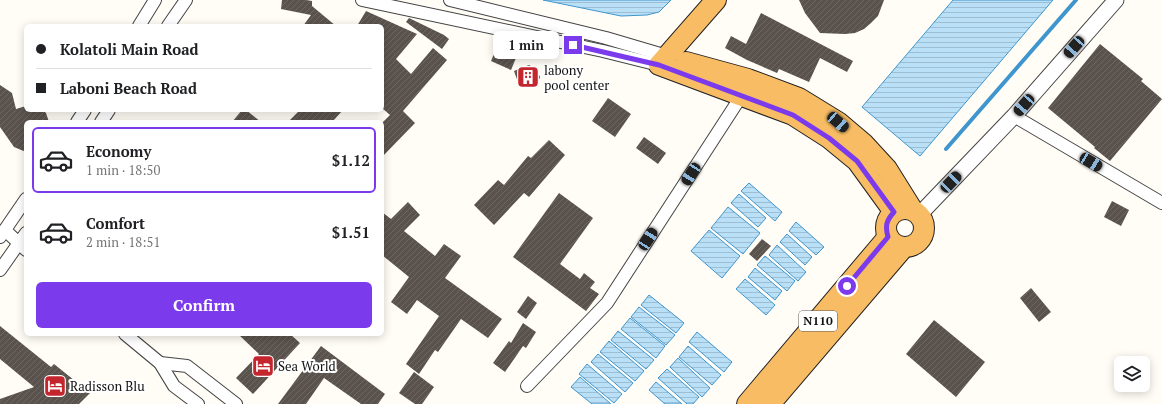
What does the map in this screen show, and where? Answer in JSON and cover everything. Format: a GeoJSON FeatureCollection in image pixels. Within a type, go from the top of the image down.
{"type":"FeatureCollection","features":[{"type":"Feature","properties":{"kind":"highway"},"geometry":{"type":"LineString","coordinates":[[663,61],[716,0]]}},
{"type":"Feature","properties":{"kind":"highway"},"geometry":{"type":"LineString","coordinates":[[663,61],[793,115],[829,138],[857,161],[908,212],[924,222],[925,232],[920,240],[913,246],[896,242],[886,228],[888,219],[908,212]]}},
{"type":"Feature","properties":{"kind":"highway"},"geometry":{"type":"LineString","coordinates":[[663,61],[748,79],[799,98],[838,122],[864,144],[887,169],[908,212]]}},
{"type":"Feature","properties":{"kind":"highway","name":"N110"},"geometry":{"type":"LineString","coordinates":[[747,404],[771,394],[896,242]]}},
{"type":"Feature","properties":{"kind":"street"},"geometry":{"type":"LineString","coordinates":[[140,24],[155,0]]}},
{"type":"Feature","properties":{"kind":"street"},"geometry":{"type":"LineString","coordinates":[[169,24],[186,0]]}},
{"type":"Feature","properties":{"kind":"street"},"geometry":{"type":"LineString","coordinates":[[362,0],[603,51],[663,61]]}},
{"type":"Feature","properties":{"kind":"street"},"geometry":{"type":"LineString","coordinates":[[450,0],[606,38],[663,61]]}},
{"type":"Feature","properties":{"kind":"street"},"geometry":{"type":"LineString","coordinates":[[908,212],[1014,116],[1116,0]]}},
{"type":"Feature","properties":{"kind":"street"},"geometry":{"type":"LineString","coordinates":[[527,386],[607,303],[742,95]]}},
{"type":"Feature","properties":{"kind":"street"},"geometry":{"type":"LineString","coordinates":[[1014,116],[1162,203]]}},
{"type":"Feature","properties":{"kind":"street"},"geometry":{"type":"LineString","coordinates":[[0,270],[22,247],[2,234],[24,202]]}},
{"type":"Feature","properties":{"kind":"street"},"geometry":{"type":"LineString","coordinates":[[127,336],[160,364],[174,386],[198,404]]}},
{"type":"Feature","properties":{"kind":"street"},"geometry":{"type":"LineString","coordinates":[[160,364],[187,366],[236,404]]}},
{"type":"Feature","properties":{"kind":"water"},"geometry":{"type":"Polygon","coordinates":[[[543,0],[671,0],[659,12],[647,15],[621,16],[543,0]]]}},
{"type":"Feature","properties":{"kind":"water"},"geometry":{"type":"Polygon","coordinates":[[[953,0],[1053,0],[920,156],[862,107],[953,0]]]}},
{"type":"Feature","properties":{"kind":"water"},"geometry":{"type":"Polygon","coordinates":[[[749,183],[782,212],[775,221],[741,191],[749,183]]]}},
{"type":"Feature","properties":{"kind":"water"},"geometry":{"type":"Polygon","coordinates":[[[739,194],[766,218],[758,227],[731,203],[739,194]]]}},
{"type":"Feature","properties":{"kind":"water"},"geometry":{"type":"Polygon","coordinates":[[[728,207],[760,233],[743,254],[711,228],[728,207]]]}},
{"type":"Feature","properties":{"kind":"water"},"geometry":{"type":"Polygon","coordinates":[[[796,222],[824,247],[816,255],[789,231],[796,222]]]}},
{"type":"Feature","properties":{"kind":"water"},"geometry":{"type":"Polygon","coordinates":[[[709,230],[740,256],[722,278],[691,251],[709,230]]]}},
{"type":"Feature","properties":{"kind":"water"},"geometry":{"type":"Polygon","coordinates":[[[787,234],[812,257],[805,265],[780,242],[787,234]]]}},
{"type":"Feature","properties":{"kind":"water"},"geometry":{"type":"Polygon","coordinates":[[[777,245],[806,272],[798,281],[769,255],[777,245]]]}},
{"type":"Feature","properties":{"kind":"water"},"geometry":{"type":"Polygon","coordinates":[[[765,256],[795,281],[787,291],[757,265],[765,256]]]}},
{"type":"Feature","properties":{"kind":"water"},"geometry":{"type":"Polygon","coordinates":[[[755,268],[782,291],[775,300],[748,277],[755,268]]]}},
{"type":"Feature","properties":{"kind":"water"},"geometry":{"type":"Polygon","coordinates":[[[745,279],[775,305],[766,315],[736,289],[745,279]]]}},
{"type":"Feature","properties":{"kind":"water"},"geometry":{"type":"Polygon","coordinates":[[[649,295],[684,323],[676,333],[641,305],[649,295]]]}},
{"type":"Feature","properties":{"kind":"water"},"geometry":{"type":"Polygon","coordinates":[[[639,307],[675,335],[666,345],[631,317],[639,307]]]}},
{"type":"Feature","properties":{"kind":"water"},"geometry":{"type":"Polygon","coordinates":[[[630,318],[665,346],[656,358],[621,329],[630,318]]]}},
{"type":"Feature","properties":{"kind":"water"},"geometry":{"type":"Polygon","coordinates":[[[618,331],[654,360],[646,369],[611,340],[618,331]]]}},
{"type":"Feature","properties":{"kind":"water"},"geometry":{"type":"Polygon","coordinates":[[[697,332],[732,362],[724,372],[689,342],[697,332]]]}},
{"type":"Feature","properties":{"kind":"water"},"geometry":{"type":"Polygon","coordinates":[[[609,341],[644,371],[635,381],[600,352],[609,341]]]}},
{"type":"Feature","properties":{"kind":"water"},"geometry":{"type":"Polygon","coordinates":[[[688,346],[721,375],[712,385],[679,357],[688,346]]]}},
{"type":"Feature","properties":{"kind":"water"},"geometry":{"type":"Polygon","coordinates":[[[598,354],[633,383],[625,392],[591,362],[598,354]]]}},
{"type":"Feature","properties":{"kind":"water"},"geometry":{"type":"Polygon","coordinates":[[[678,358],[710,388],[702,397],[670,367],[678,358]]]}},
{"type":"Feature","properties":{"kind":"water"},"geometry":{"type":"Polygon","coordinates":[[[587,364],[622,394],[614,403],[579,374],[587,364]]]}},
{"type":"Feature","properties":{"kind":"water"},"geometry":{"type":"Polygon","coordinates":[[[667,369],[699,397],[693,404],[687,404],[658,378],[667,369]]]}},
{"type":"Feature","properties":{"kind":"water"},"geometry":{"type":"Polygon","coordinates":[[[580,377],[611,404],[592,404],[571,387],[580,377]]]}},
{"type":"Feature","properties":{"kind":"water"},"geometry":{"type":"Polygon","coordinates":[[[656,382],[682,404],[665,404],[649,390],[656,382]]]}},
{"type":"Feature","properties":{"kind":"building"},"geometry":{"type":"Polygon","coordinates":[[[282,0],[312,1],[312,6],[334,24],[304,24],[311,15],[281,9],[282,0]]]}},
{"type":"Feature","properties":{"kind":"building"},"geometry":{"type":"Polygon","coordinates":[[[799,0],[884,0],[878,16],[871,23],[864,29],[855,33],[845,34],[820,33],[805,13],[799,0]]]}},
{"type":"Feature","properties":{"kind":"building"},"geometry":{"type":"Polygon","coordinates":[[[366,11],[417,34],[396,59],[411,74],[433,48],[447,60],[403,111],[415,123],[384,155],[384,121],[390,115],[384,110],[384,24],[358,24],[366,11]]]}},
{"type":"Feature","properties":{"kind":"building"},"geometry":{"type":"Polygon","coordinates":[[[761,13],[853,61],[847,72],[820,58],[809,82],[779,69],[777,73],[747,60],[725,48],[731,36],[746,44],[761,13]]]}},
{"type":"Feature","properties":{"kind":"building"},"geometry":{"type":"Polygon","coordinates":[[[409,18],[444,35],[449,39],[442,49],[406,22],[409,18]]]}},
{"type":"Feature","properties":{"kind":"building"},"geometry":{"type":"Polygon","coordinates":[[[1100,44],[1143,79],[1141,81],[1162,99],[1110,161],[1048,108],[1100,44]]]}},
{"type":"Feature","properties":{"kind":"building"},"geometry":{"type":"Polygon","coordinates":[[[496,49],[516,58],[511,70],[491,61],[496,49]]]}},
{"type":"Feature","properties":{"kind":"building","name":"labony pool center"},"geometry":{"type":"Polygon","coordinates":[[[529,65],[536,69],[540,77],[537,85],[531,88],[525,88],[519,85],[514,71],[529,65]]]}},
{"type":"Feature","properties":{"kind":"building"},"geometry":{"type":"Polygon","coordinates":[[[0,85],[12,93],[16,109],[24,107],[24,112],[45,112],[48,120],[24,120],[24,151],[14,147],[0,127],[0,85]]]}},
{"type":"Feature","properties":{"kind":"building"},"geometry":{"type":"Polygon","coordinates":[[[608,98],[631,114],[615,137],[592,121],[608,98]]]}},
{"type":"Feature","properties":{"kind":"building"},"geometry":{"type":"Polygon","coordinates":[[[240,112],[248,112],[258,120],[234,120],[240,112]]]}},
{"type":"Feature","properties":{"kind":"building"},"geometry":{"type":"Polygon","coordinates":[[[298,112],[341,112],[334,120],[290,120],[298,112]]]}},
{"type":"Feature","properties":{"kind":"building"},"geometry":{"type":"Polygon","coordinates":[[[644,137],[666,153],[658,164],[636,148],[644,137]]]}},
{"type":"Feature","properties":{"kind":"building"},"geometry":{"type":"Polygon","coordinates":[[[549,140],[565,155],[529,197],[524,193],[494,225],[474,205],[498,180],[504,185],[528,156],[531,158],[549,140]]]}},
{"type":"Feature","properties":{"kind":"building"},"geometry":{"type":"Polygon","coordinates":[[[559,193],[593,218],[560,264],[580,279],[584,273],[595,282],[590,288],[599,294],[586,311],[513,257],[559,193]]]}},
{"type":"Feature","properties":{"kind":"building"},"geometry":{"type":"Polygon","coordinates":[[[1112,201],[1129,210],[1121,226],[1104,217],[1112,201]]]}},
{"type":"Feature","properties":{"kind":"building"},"geometry":{"type":"Polygon","coordinates":[[[408,202],[420,215],[404,231],[435,256],[444,244],[461,256],[445,278],[502,319],[488,338],[461,319],[438,352],[435,350],[419,374],[406,364],[439,316],[417,300],[407,314],[391,302],[409,277],[384,257],[384,214],[391,219],[408,202]]]}},
{"type":"Feature","properties":{"kind":"building"},"geometry":{"type":"Polygon","coordinates":[[[762,239],[771,246],[757,261],[749,254],[762,239]]]}},
{"type":"Feature","properties":{"kind":"building"},"geometry":{"type":"Polygon","coordinates":[[[1031,288],[1051,312],[1039,322],[1020,298],[1031,288]]]}},
{"type":"Feature","properties":{"kind":"building"},"geometry":{"type":"Polygon","coordinates":[[[528,296],[537,303],[526,319],[517,312],[528,296]]]}},
{"type":"Feature","properties":{"kind":"building"},"geometry":{"type":"Polygon","coordinates":[[[934,320],[985,362],[956,397],[906,354],[934,320]]]}},
{"type":"Feature","properties":{"kind":"building"},"geometry":{"type":"Polygon","coordinates":[[[523,323],[536,332],[526,348],[523,346],[505,372],[493,363],[509,341],[511,343],[523,323]]]}},
{"type":"Feature","properties":{"kind":"building"},"geometry":{"type":"Polygon","coordinates":[[[0,326],[51,367],[54,364],[90,393],[79,404],[0,404],[0,399],[34,387],[0,359],[0,326]]]}},
{"type":"Feature","properties":{"kind":"building","name":"Sea World"},"geometry":{"type":"Polygon","coordinates":[[[240,336],[292,336],[300,343],[253,394],[236,378],[259,354],[240,336]]]}},
{"type":"Feature","properties":{"kind":"building"},"geometry":{"type":"Polygon","coordinates":[[[321,346],[385,394],[378,404],[361,404],[324,378],[306,404],[278,404],[321,346]]]}},
{"type":"Feature","properties":{"kind":"building"},"geometry":{"type":"Polygon","coordinates":[[[414,372],[434,387],[422,404],[415,404],[399,393],[414,372]]]}},
{"type":"Feature","properties":{"kind":"waterway"},"geometry":{"type":"LineString","coordinates":[[946,149],[1076,0]]}},
{"type":"Feature","properties":{"kind":"place","name":"labony pool center"},"geometry":{"type":"Point","coordinates":[528,77]}},
{"type":"Feature","properties":{"kind":"place","name":"Sea World"},"geometry":{"type":"Point","coordinates":[263,366]}},
{"type":"Feature","properties":{"kind":"place","name":"Radisson Blu"},"geometry":{"type":"Point","coordinates":[55,386]}},
{"type":"Feature","properties":{"kind":"route"},"geometry":{"type":"LineString","coordinates":[[573,45],[659,65],[793,115],[829,138],[857,161],[894,212],[888,219],[886,228],[888,237],[847,286]]}}]}
